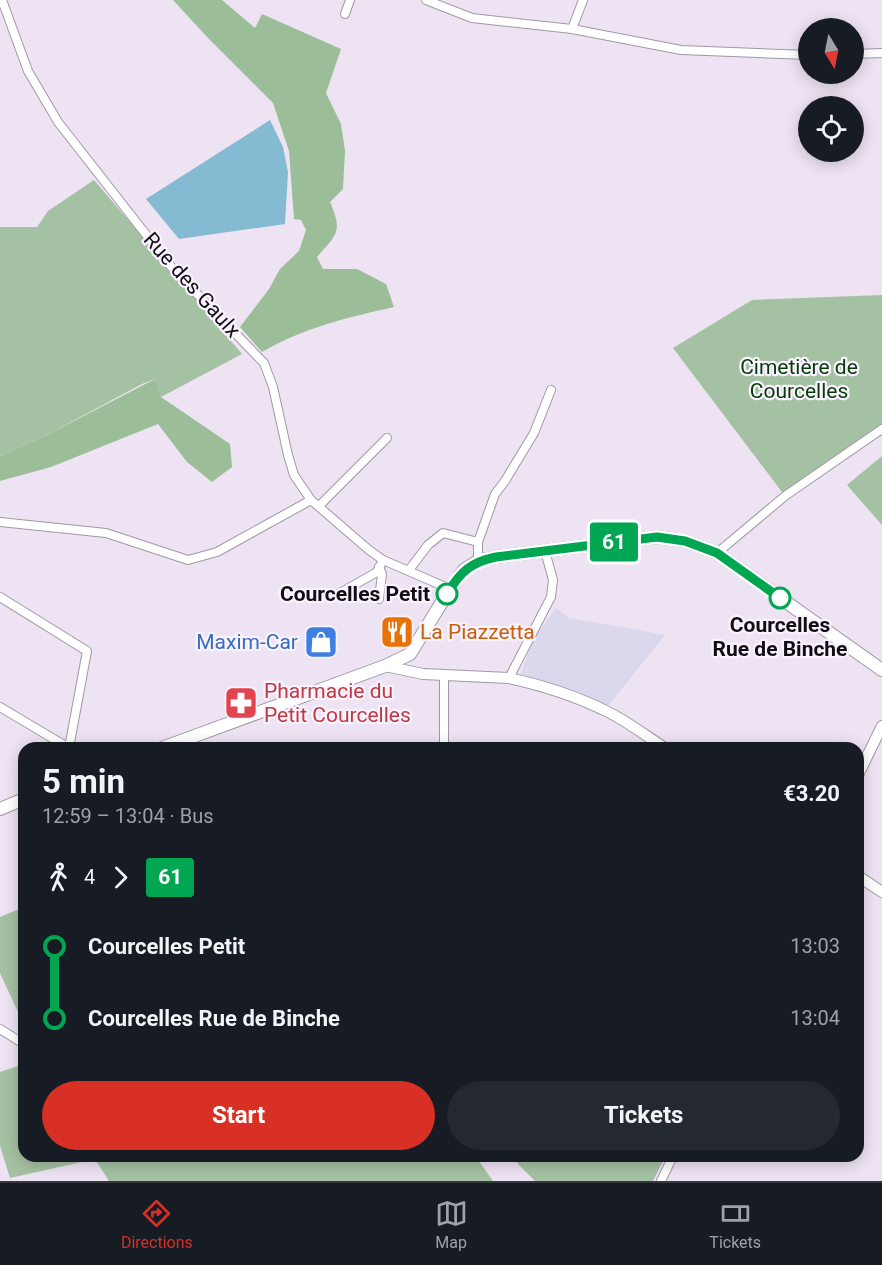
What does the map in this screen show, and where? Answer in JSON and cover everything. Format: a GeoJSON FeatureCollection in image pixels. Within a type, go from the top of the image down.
{"type":"FeatureCollection","features":[{"type":"Feature","properties":{"kind":"main road"},"geometry":{"type":"LineString","coordinates":[[178,742],[385,666],[410,654],[450,588],[464,570],[478,561],[545,550],[657,537],[685,541],[717,553],[882,670]]}},
{"type":"Feature","properties":{"kind":"main road"},"geometry":{"type":"LineString","coordinates":[[0,808],[18,802]]}},
{"type":"Feature","properties":{"kind":"street","name":"Rue des Gaulx"},"geometry":{"type":"LineString","coordinates":[[2,0],[28,71],[58,122],[173,268],[264,363],[273,387],[294,475],[311,500],[381,564],[409,570],[450,588]]}},
{"type":"Feature","properties":{"kind":"street"},"geometry":{"type":"LineString","coordinates":[[345,14],[350,0]]}},
{"type":"Feature","properties":{"kind":"street"},"geometry":{"type":"LineString","coordinates":[[426,0],[472,18],[572,29],[681,50],[798,55]]}},
{"type":"Feature","properties":{"kind":"street"},"geometry":{"type":"LineString","coordinates":[[572,29],[583,0]]}},
{"type":"Feature","properties":{"kind":"street"},"geometry":{"type":"LineString","coordinates":[[864,54],[882,53]]}},
{"type":"Feature","properties":{"kind":"street"},"geometry":{"type":"LineString","coordinates":[[478,561],[478,542],[495,494],[534,433],[551,390]]}},
{"type":"Feature","properties":{"kind":"street"},"geometry":{"type":"LineString","coordinates":[[717,553],[785,495],[882,429]]}},
{"type":"Feature","properties":{"kind":"street"},"geometry":{"type":"LineString","coordinates":[[319,506],[387,438]]}},
{"type":"Feature","properties":{"kind":"street"},"geometry":{"type":"LineString","coordinates":[[0,522],[106,533],[188,560],[217,552],[311,500]]}},
{"type":"Feature","properties":{"kind":"street"},"geometry":{"type":"LineString","coordinates":[[409,570],[428,545],[442,533],[478,542]]}},
{"type":"Feature","properties":{"kind":"street"},"geometry":{"type":"LineString","coordinates":[[508,678],[551,597],[553,580],[545,550]]}},
{"type":"Feature","properties":{"kind":"street"},"geometry":{"type":"LineString","coordinates":[[331,598],[377,572],[381,564]]}},
{"type":"Feature","properties":{"kind":"street"},"geometry":{"type":"LineString","coordinates":[[379,599],[381,564]]}},
{"type":"Feature","properties":{"kind":"street"},"geometry":{"type":"LineString","coordinates":[[0,597],[87,651],[70,742]]}},
{"type":"Feature","properties":{"kind":"street"},"geometry":{"type":"LineString","coordinates":[[385,666],[423,674],[508,678],[584,701],[608,711],[656,742]]}},
{"type":"Feature","properties":{"kind":"street"},"geometry":{"type":"LineString","coordinates":[[444,674],[444,742]]}},
{"type":"Feature","properties":{"kind":"street"},"geometry":{"type":"LineString","coordinates":[[0,707],[59,742]]}},
{"type":"Feature","properties":{"kind":"street"},"geometry":{"type":"LineString","coordinates":[[864,763],[882,726]]}},
{"type":"Feature","properties":{"kind":"street"},"geometry":{"type":"LineString","coordinates":[[864,880],[882,892]]}},
{"type":"Feature","properties":{"kind":"street"},"geometry":{"type":"LineString","coordinates":[[0,1029],[18,1040]]}},
{"type":"Feature","properties":{"kind":"street"},"geometry":{"type":"LineString","coordinates":[[661,1181],[670,1162]]}},
{"type":"Feature","properties":{"kind":"shaded area"},"geometry":{"type":"Polygon","coordinates":[[[556,608],[569,618],[665,635],[608,706],[520,676],[534,638],[556,608]]]}},
{"type":"Feature","properties":{"kind":"green space"},"geometry":{"type":"Polygon","coordinates":[[[173,0],[222,0],[255,28],[262,14],[341,49],[326,93],[341,124],[345,151],[343,189],[330,202],[336,220],[336,232],[317,257],[323,269],[357,269],[386,284],[394,307],[343,319],[310,330],[262,352],[240,327],[269,289],[280,269],[299,251],[306,230],[301,220],[294,219],[289,151],[273,103],[173,0]]]}},
{"type":"Feature","properties":{"kind":"green space"},"geometry":{"type":"Polygon","coordinates":[[[94,180],[242,354],[161,397],[155,379],[142,384],[45,436],[0,456],[0,227],[37,227],[48,211],[94,180]]]}},
{"type":"Feature","properties":{"kind":"green space","name":"Cimetière de Courcelles"},"geometry":{"type":"Polygon","coordinates":[[[882,295],[882,429],[785,496],[673,348],[752,300],[882,295]]]}},
{"type":"Feature","properties":{"kind":"green space"},"geometry":{"type":"Polygon","coordinates":[[[155,379],[161,397],[230,444],[232,467],[212,482],[187,462],[158,424],[51,467],[0,481],[0,456],[45,436],[155,379]]]}},
{"type":"Feature","properties":{"kind":"green space","name":"Cimetière de Courcelles"},"geometry":{"type":"Polygon","coordinates":[[[882,456],[882,525],[847,485],[882,456]]]}},
{"type":"Feature","properties":{"kind":"green space"},"geometry":{"type":"Polygon","coordinates":[[[18,910],[18,1012],[0,973],[0,917],[18,910]]]}},
{"type":"Feature","properties":{"kind":"green space"},"geometry":{"type":"Polygon","coordinates":[[[18,1066],[18,1162],[82,1162],[10,1178],[0,1146],[0,1072],[18,1066]]]}},
{"type":"Feature","properties":{"kind":"green space"},"geometry":{"type":"Polygon","coordinates":[[[97,1162],[480,1162],[493,1181],[109,1181],[97,1162]]]}},
{"type":"Feature","properties":{"kind":"green space"},"geometry":{"type":"Polygon","coordinates":[[[517,1162],[662,1162],[653,1181],[535,1181],[517,1162]]]}},
{"type":"Feature","properties":{"kind":"water"},"geometry":{"type":"Polygon","coordinates":[[[270,120],[283,147],[288,172],[285,224],[179,239],[146,199],[270,120]]]}},
{"type":"Feature","properties":{"kind":"bus line","name":"61"},"geometry":{"type":"LineString","coordinates":[[447,594],[464,570],[478,561],[657,537],[685,541],[717,553],[780,598]]}},
{"type":"Feature","properties":{"kind":"place","name":"Courcelles Petit"},"geometry":{"type":"Point","coordinates":[447,594]}},
{"type":"Feature","properties":{"kind":"place","name":"Courcelles Rue de Binche"},"geometry":{"type":"Point","coordinates":[780,598]}},
{"type":"Feature","properties":{"kind":"place","name":"La Piazzetta"},"geometry":{"type":"Point","coordinates":[397,632]}},
{"type":"Feature","properties":{"kind":"place","name":"Maxim-Car"},"geometry":{"type":"Point","coordinates":[321,642]}},
{"type":"Feature","properties":{"kind":"place","name":"Pharmacie du Petit Courcelles"},"geometry":{"type":"Point","coordinates":[241,703]}}]}
